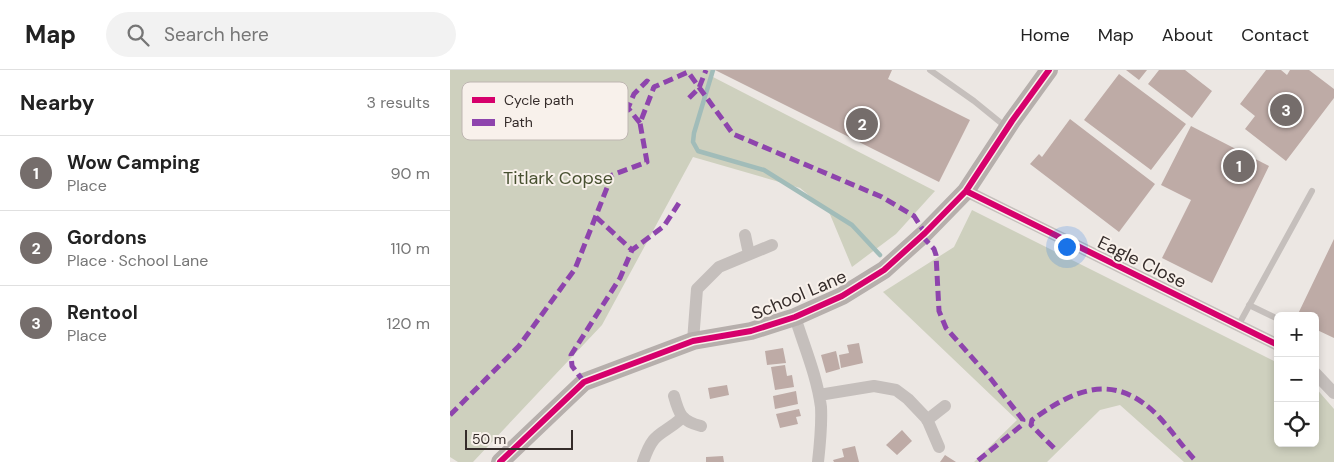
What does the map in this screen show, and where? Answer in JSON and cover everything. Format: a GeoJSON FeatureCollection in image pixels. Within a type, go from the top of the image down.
{"type":"FeatureCollection","features":[{"type":"Feature","properties":{"kind":"street","name":"School Lane"},"geometry":{"type":"LineString","coordinates":[[500,462],[584,382],[693,341],[751,331],[795,316],[842,296],[884,270],[926,233],[966,191],[1007,128],[1050,70]]}},
{"type":"Feature","properties":{"kind":"street","name":"Eagle Close"},"geometry":{"type":"LineString","coordinates":[[966,191],[1274,344]]}},
{"type":"Feature","properties":{"kind":"street"},"geometry":{"type":"LineString","coordinates":[[745,235],[749,254]]}},
{"type":"Feature","properties":{"kind":"street"},"geometry":{"type":"LineString","coordinates":[[693,341],[697,289],[719,267],[772,245]]}},
{"type":"Feature","properties":{"kind":"street"},"geometry":{"type":"LineString","coordinates":[[795,316],[819,395],[821,419],[818,462]]}},
{"type":"Feature","properties":{"kind":"street"},"geometry":{"type":"LineString","coordinates":[[1319,377],[1334,393]]}},
{"type":"Feature","properties":{"kind":"street"},"geometry":{"type":"LineString","coordinates":[[819,395],[874,386],[889,388],[902,393],[927,420],[939,448]]}},
{"type":"Feature","properties":{"kind":"street"},"geometry":{"type":"LineString","coordinates":[[674,396],[682,418],[701,426]]}},
{"type":"Feature","properties":{"kind":"street"},"geometry":{"type":"LineString","coordinates":[[927,420],[946,406]]}},
{"type":"Feature","properties":{"kind":"street"},"geometry":{"type":"LineString","coordinates":[[643,462],[649,444],[653,439],[682,418]]}},
{"type":"Feature","properties":{"kind":"lane"},"geometry":{"type":"LineString","coordinates":[[930,70],[974,101],[1007,128]]}},
{"type":"Feature","properties":{"kind":"lane"},"geometry":{"type":"LineString","coordinates":[[1238,326],[1312,191]]}},
{"type":"Feature","properties":{"kind":"lane"},"geometry":{"type":"LineString","coordinates":[[1250,305],[1274,317]]}},
{"type":"Feature","properties":{"kind":"green space","name":"Titlark Copse"},"geometry":{"type":"Polygon","coordinates":[[[450,70],[714,70],[713,77],[935,191],[896,234],[852,267],[829,212],[800,188],[693,157],[602,325],[473,462],[458,462],[450,457],[450,70]]]}},
{"type":"Feature","properties":{"kind":"green space"},"geometry":{"type":"Polygon","coordinates":[[[972,210],[1274,361],[1274,447],[1319,447],[1319,392],[1334,409],[1334,462],[1184,462],[1120,405],[1100,410],[1047,462],[974,462],[1017,420],[883,292],[954,247],[972,210]]]}},
{"type":"Feature","properties":{"kind":"building"},"geometry":{"type":"Polygon","coordinates":[[[715,70],[892,70],[888,79],[970,120],[939,182],[715,70]]]}},
{"type":"Feature","properties":{"kind":"building"},"geometry":{"type":"Polygon","coordinates":[[[1126,70],[1147,70],[1139,80],[1126,70]]]}},
{"type":"Feature","properties":{"kind":"building"},"geometry":{"type":"Polygon","coordinates":[[[1159,70],[1185,70],[1212,91],[1192,118],[1148,84],[1159,70]]]}},
{"type":"Feature","properties":{"kind":"building"},"geometry":{"type":"Polygon","coordinates":[[[1266,70],[1281,70],[1287,75],[1290,70],[1309,70],[1334,89],[1334,98],[1286,161],[1245,129],[1255,116],[1240,104],[1266,70]]]}},
{"type":"Feature","properties":{"kind":"building"},"geometry":{"type":"Polygon","coordinates":[[[1119,74],[1186,124],[1151,170],[1084,120],[1119,74]]]}},
{"type":"Feature","properties":{"kind":"building"},"geometry":{"type":"Polygon","coordinates":[[[1070,119],[1155,184],[1119,232],[1030,164],[1039,154],[1042,157],[1070,119]]]}},
{"type":"Feature","properties":{"kind":"building"},"geometry":{"type":"Polygon","coordinates":[[[1191,126],[1269,166],[1212,283],[1162,258],[1191,200],[1161,185],[1191,126]]]}},
{"type":"Feature","properties":{"kind":"building"},"geometry":{"type":"Polygon","coordinates":[[[1334,239],[1334,338],[1319,331],[1319,312],[1299,312],[1334,239]]]}},
{"type":"Feature","properties":{"kind":"building"},"geometry":{"type":"Polygon","coordinates":[[[859,343],[863,363],[841,368],[839,355],[849,353],[847,345],[859,343]]]}},
{"type":"Feature","properties":{"kind":"building"},"geometry":{"type":"Polygon","coordinates":[[[783,348],[786,363],[767,365],[765,351],[783,348]]]}},
{"type":"Feature","properties":{"kind":"building"},"geometry":{"type":"Polygon","coordinates":[[[836,351],[840,369],[826,373],[821,355],[836,351]]]}},
{"type":"Feature","properties":{"kind":"building"},"geometry":{"type":"Polygon","coordinates":[[[785,365],[787,376],[792,375],[794,387],[775,390],[771,367],[785,365]]]}},
{"type":"Feature","properties":{"kind":"building"},"geometry":{"type":"Polygon","coordinates":[[[727,385],[729,395],[710,399],[708,388],[727,385]]]}},
{"type":"Feature","properties":{"kind":"building"},"geometry":{"type":"Polygon","coordinates":[[[796,391],[798,404],[775,409],[773,396],[796,391]]]}},
{"type":"Feature","properties":{"kind":"building"},"geometry":{"type":"Polygon","coordinates":[[[799,409],[801,416],[796,417],[798,424],[780,428],[776,414],[799,409]]]}},
{"type":"Feature","properties":{"kind":"building"},"geometry":{"type":"Polygon","coordinates":[[[902,430],[912,441],[897,455],[886,445],[902,430]]]}},
{"type":"Feature","properties":{"kind":"building"},"geometry":{"type":"Polygon","coordinates":[[[855,446],[859,462],[834,462],[833,460],[844,457],[842,449],[855,446]]]}},
{"type":"Feature","properties":{"kind":"building"},"geometry":{"type":"Polygon","coordinates":[[[945,455],[956,462],[940,462],[945,455]]]}},
{"type":"Feature","properties":{"kind":"building"},"geometry":{"type":"Polygon","coordinates":[[[723,456],[724,462],[706,462],[706,457],[723,456]]]}},
{"type":"Feature","properties":{"kind":"waterway"},"geometry":{"type":"LineString","coordinates":[[713,70],[694,133],[693,142],[698,151],[764,170],[852,225],[880,255]]}},
{"type":"Feature","properties":{"kind":"marked path"},"geometry":{"type":"LineString","coordinates":[[689,98],[699,88],[706,70]]}},
{"type":"Feature","properties":{"kind":"marked path"},"geometry":{"type":"LineString","coordinates":[[450,415],[519,346],[575,269],[612,175],[647,162],[640,123],[654,87],[688,72],[733,134],[882,197],[914,216],[925,233]]}},
{"type":"Feature","properties":{"kind":"marked path"},"geometry":{"type":"LineString","coordinates":[[640,123],[628,108],[634,94],[647,81],[654,87]]}},
{"type":"Feature","properties":{"kind":"marked path"},"geometry":{"type":"LineString","coordinates":[[584,382],[572,366],[571,355],[620,278],[632,250],[664,226],[681,200]]}},
{"type":"Feature","properties":{"kind":"marked path"},"geometry":{"type":"LineString","coordinates":[[596,217],[632,250]]}},
{"type":"Feature","properties":{"kind":"marked path"},"geometry":{"type":"LineString","coordinates":[[922,236],[934,249],[936,255],[939,311],[946,328],[991,379],[1023,420],[1022,425],[976,462]]}},
{"type":"Feature","properties":{"kind":"marked path"},"geometry":{"type":"LineString","coordinates":[[1054,448],[1031,425],[1032,420],[1065,399],[1097,389],[1112,390],[1128,394],[1144,404],[1160,418],[1197,462]]}},
{"type":"Feature","properties":{"kind":"cycle path"},"geometry":{"type":"LineString","coordinates":[[500,462],[584,382],[693,341],[751,331],[795,317],[842,296],[884,270],[925,233],[966,191],[1012,121],[1049,70]]}},
{"type":"Feature","properties":{"kind":"cycle path"},"geometry":{"type":"LineString","coordinates":[[966,191],[1274,343]]}},
{"type":"Feature","properties":{"kind":"place","name":"Rentool"},"geometry":{"type":"Point","coordinates":[1286,110]}},
{"type":"Feature","properties":{"kind":"place","name":"Gordons"},"geometry":{"type":"Point","coordinates":[862,124]}},
{"type":"Feature","properties":{"kind":"place","name":"Wow Camping"},"geometry":{"type":"Point","coordinates":[1239,166]}}]}
